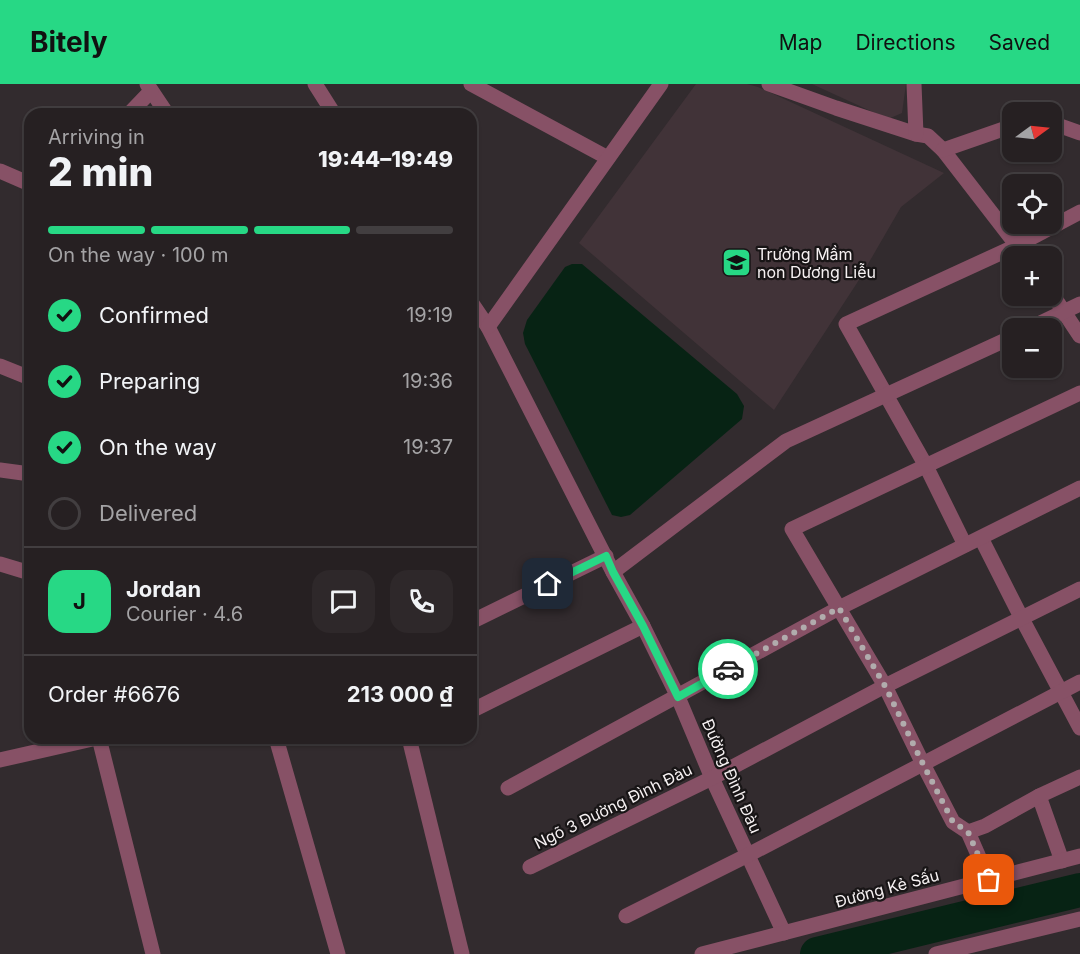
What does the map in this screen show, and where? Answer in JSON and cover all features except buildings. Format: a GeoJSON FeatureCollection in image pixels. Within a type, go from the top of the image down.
{"type":"FeatureCollection","features":[{"type":"Feature","properties":{"kind":"street"},"geometry":{"type":"LineString","coordinates":[[315,84],[330,108]]}},
{"type":"Feature","properties":{"kind":"street"},"geometry":{"type":"LineString","coordinates":[[471,84],[608,158]]}},
{"type":"Feature","properties":{"kind":"street"},"geometry":{"type":"LineString","coordinates":[[488,327],[661,84]]}},
{"type":"Feature","properties":{"kind":"street"},"geometry":{"type":"LineString","coordinates":[[769,84],[836,108],[928,136],[943,150],[1018,246]]}},
{"type":"Feature","properties":{"kind":"street"},"geometry":{"type":"LineString","coordinates":[[914,84],[916,134]]}},
{"type":"Feature","properties":{"kind":"street"},"geometry":{"type":"LineString","coordinates":[[133,108],[149,87],[163,108]]}},
{"type":"Feature","properties":{"kind":"street"},"geometry":{"type":"LineString","coordinates":[[1062,127],[1080,133]]}},
{"type":"Feature","properties":{"kind":"street"},"geometry":{"type":"LineString","coordinates":[[943,150],[1002,129]]}},
{"type":"Feature","properties":{"kind":"street"},"geometry":{"type":"LineString","coordinates":[[0,171],[24,181]]}},
{"type":"Feature","properties":{"kind":"street"},"geometry":{"type":"LineString","coordinates":[[1029,246],[1080,212]]}},
{"type":"Feature","properties":{"kind":"street"},"geometry":{"type":"LineString","coordinates":[[965,545],[926,466],[846,324],[1002,259]]}},
{"type":"Feature","properties":{"kind":"street"},"geometry":{"type":"LineString","coordinates":[[1053,318],[1080,304]]}},
{"type":"Feature","properties":{"kind":"street"},"geometry":{"type":"LineString","coordinates":[[1060,306],[1080,336]]}},
{"type":"Feature","properties":{"kind":"street","name":"Đường Đình Đàu"},"geometry":{"type":"LineString","coordinates":[[477,311],[488,327],[678,697],[712,778],[783,933]]}},
{"type":"Feature","properties":{"kind":"street"},"geometry":{"type":"LineString","coordinates":[[613,572],[786,441],[1002,342]]}},
{"type":"Feature","properties":{"kind":"street"},"geometry":{"type":"LineString","coordinates":[[0,366],[24,376]]}},
{"type":"Feature","properties":{"kind":"street"},"geometry":{"type":"LineString","coordinates":[[989,880],[968,832],[953,822],[885,686],[792,529],[1080,393]]}},
{"type":"Feature","properties":{"kind":"street"},"geometry":{"type":"LineString","coordinates":[[0,470],[24,473]]}},
{"type":"Feature","properties":{"kind":"street"},"geometry":{"type":"LineString","coordinates":[[508,788],[839,608],[1080,488]]}},
{"type":"Feature","properties":{"kind":"street"},"geometry":{"type":"LineString","coordinates":[[981,538],[1080,728]]}},
{"type":"Feature","properties":{"kind":"street"},"geometry":{"type":"LineString","coordinates":[[477,619],[606,556]]}},
{"type":"Feature","properties":{"kind":"street"},"geometry":{"type":"LineString","coordinates":[[0,564],[24,571]]}},
{"type":"Feature","properties":{"kind":"street","name":"Ngõ 3 Đường Đình Đàu"},"geometry":{"type":"LineString","coordinates":[[530,867],[712,778],[885,686],[1080,589]]}},
{"type":"Feature","properties":{"kind":"street"},"geometry":{"type":"LineString","coordinates":[[477,708],[643,626]]}},
{"type":"Feature","properties":{"kind":"street"},"geometry":{"type":"LineString","coordinates":[[626,916],[1080,682]]}},
{"type":"Feature","properties":{"kind":"street"},"geometry":{"type":"LineString","coordinates":[[0,760],[71,744]]}},
{"type":"Feature","properties":{"kind":"street"},"geometry":{"type":"LineString","coordinates":[[100,744],[153,954]]}},
{"type":"Feature","properties":{"kind":"street"},"geometry":{"type":"LineString","coordinates":[[278,744],[338,954]]}},
{"type":"Feature","properties":{"kind":"street"},"geometry":{"type":"LineString","coordinates":[[410,744],[462,954]]}},
{"type":"Feature","properties":{"kind":"street"},"geometry":{"type":"LineString","coordinates":[[968,832],[985,826],[1039,796],[1080,777]]}},
{"type":"Feature","properties":{"kind":"street"},"geometry":{"type":"LineString","coordinates":[[1039,796],[1062,861]]}},
{"type":"Feature","properties":{"kind":"street","name":"Đường Kẻ Sấu"},"geometry":{"type":"LineString","coordinates":[[702,954],[1080,856]]}},
{"type":"Feature","properties":{"kind":"street"},"geometry":{"type":"LineString","coordinates":[[936,954],[1080,919]]}},
{"type":"Feature","properties":{"kind":"shaded area","name":"Trường Mầm non Dương Liễu"},"geometry":{"type":"Polygon","coordinates":[[[696,84],[747,84],[758,87],[944,173],[901,207],[857,283],[774,410],[579,243],[696,84]]]}},
{"type":"Feature","properties":{"kind":"shaded area"},"geometry":{"type":"Polygon","coordinates":[[[812,84],[906,84],[902,113],[888,119],[812,84]]]}},
{"type":"Feature","properties":{"kind":"shaded area"},"geometry":{"type":"Polygon","coordinates":[[[582,264],[737,394],[744,406],[742,419],[630,515],[621,517],[612,515],[525,344],[523,333],[527,320],[565,267],[582,264]]]}},
{"type":"Feature","properties":{"kind":"waterway"},"geometry":{"type":"LineString","coordinates":[[817,954],[1080,890]]}},
{"type":"Feature","properties":{"kind":"way so far"},"geometry":{"type":"LineString","coordinates":[[728,669],[839,608],[885,686],[953,822],[968,832],[989,880]]}},
{"type":"Feature","properties":{"kind":"place","name":"Trường Mầm non Dương Liễu"},"geometry":{"type":"Point","coordinates":[736,263]}},
{"type":"Feature","properties":{"kind":"route"},"geometry":{"type":"LineString","coordinates":[[548,584],[606,556],[678,697],[728,669]]}}]}
